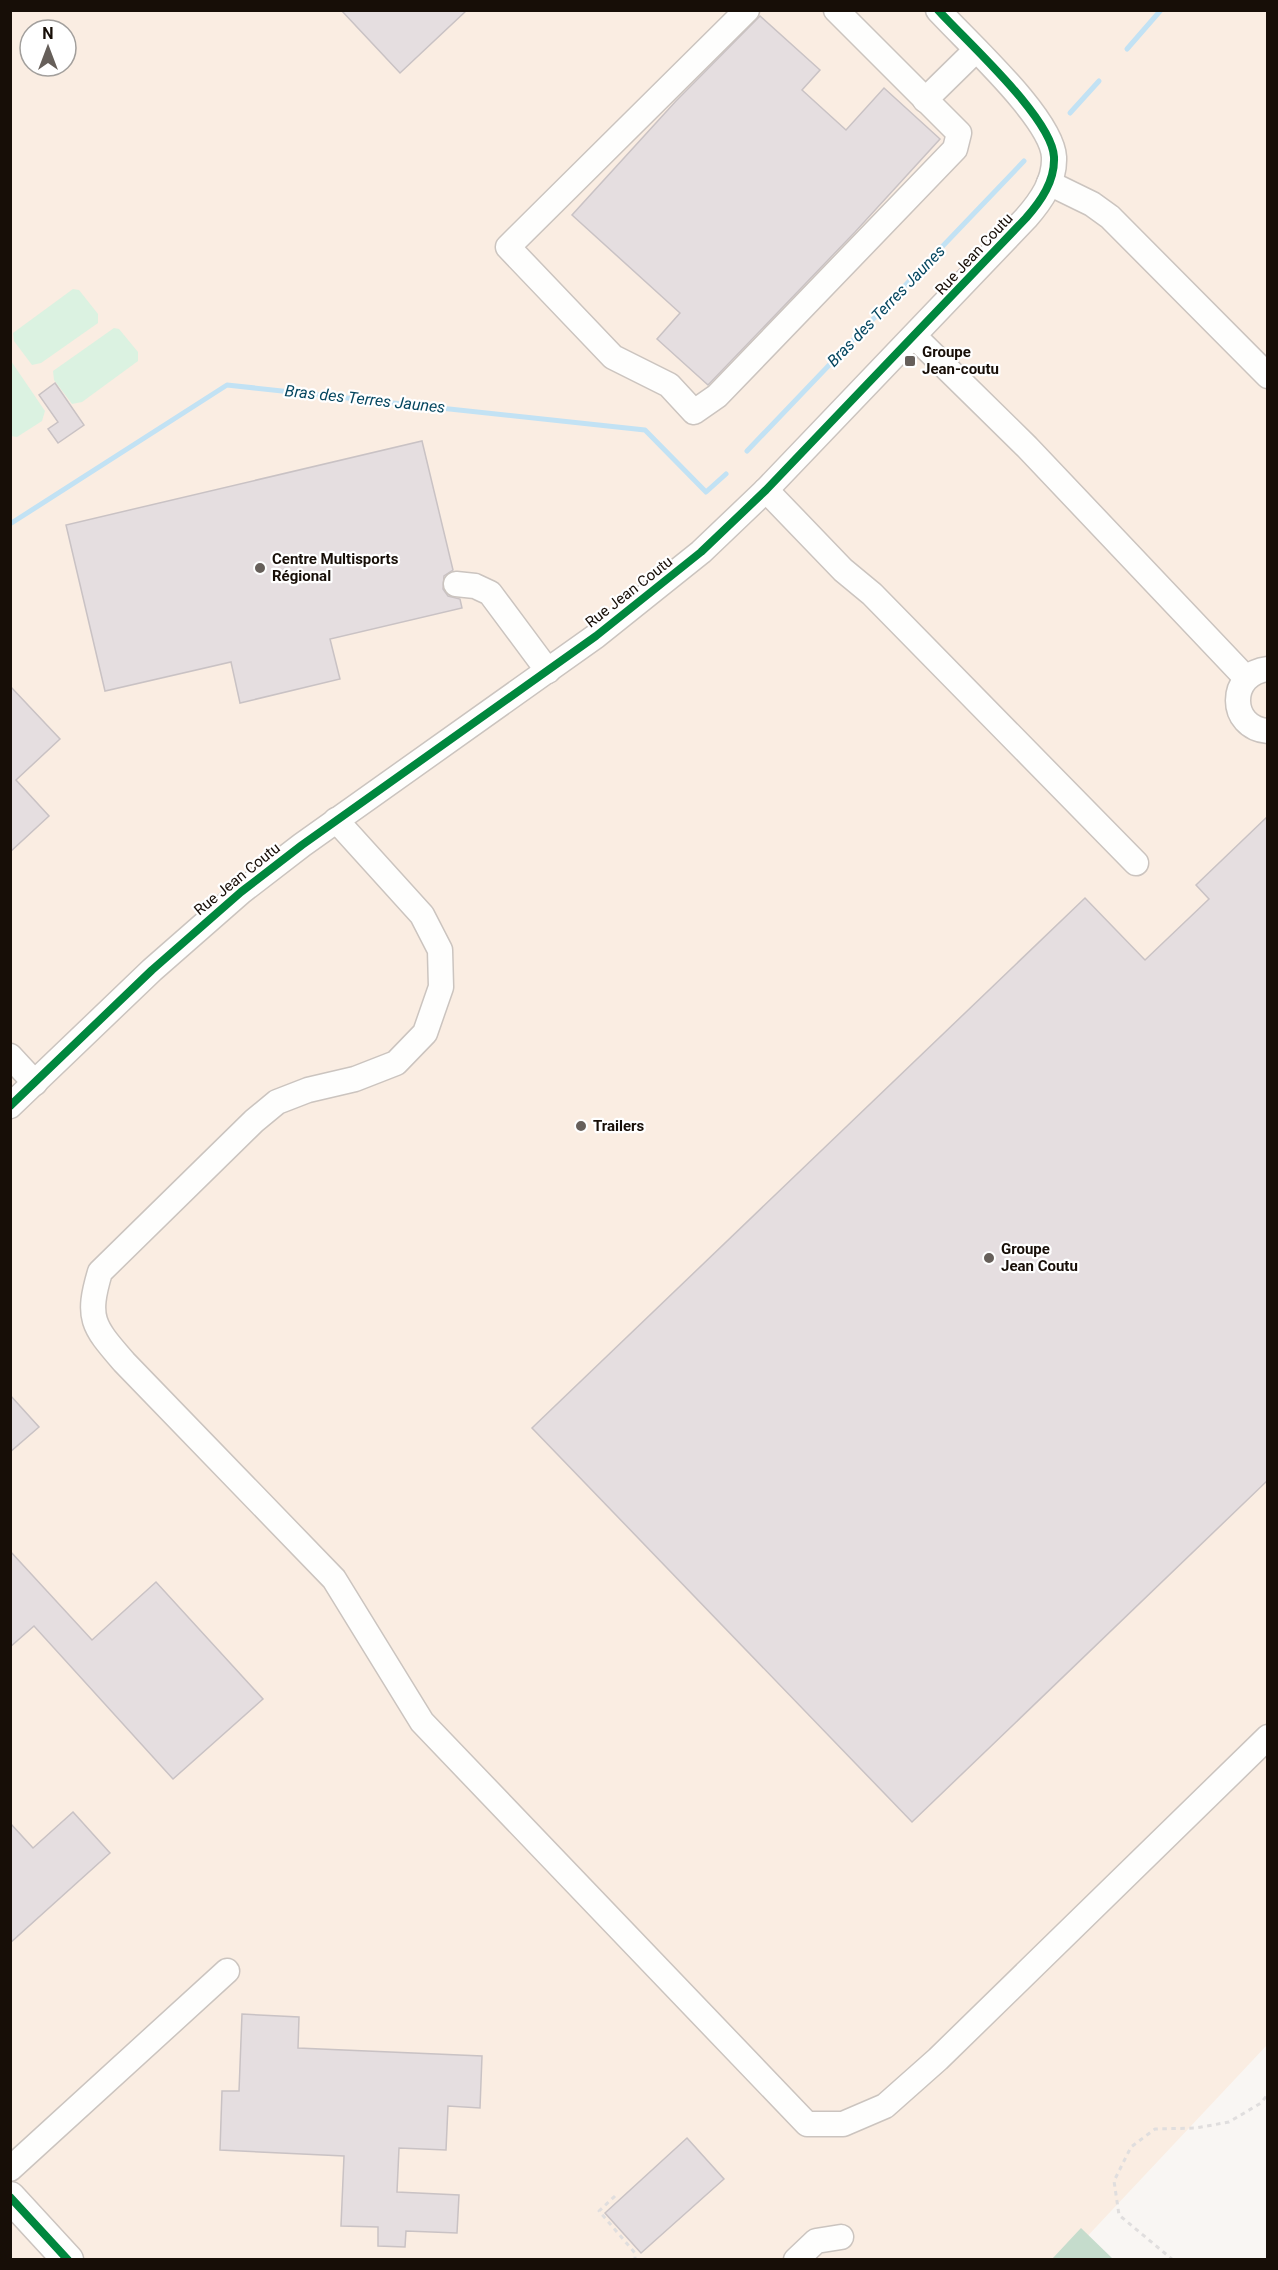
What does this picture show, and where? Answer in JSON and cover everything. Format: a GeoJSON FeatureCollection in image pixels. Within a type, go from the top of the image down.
{"type":"FeatureCollection","features":[{"type":"Feature","properties":{"kind":"main road"},"geometry":{"type":"LineString","coordinates":[[10,2197],[68,2259]]}},
{"type":"Feature","properties":{"kind":"street"},"geometry":{"type":"LineString","coordinates":[[747,10],[508,247],[613,357],[669,385],[694,412],[717,396],[955,149],[959,133],[836,10]]}},
{"type":"Feature","properties":{"kind":"street","name":"Rue Jean Coutu"},"geometry":{"type":"LineString","coordinates":[[10,1106],[213,916],[282,859],[548,671],[664,584],[766,490],[1026,218],[1049,183],[1054,157],[1044,128],[938,10]]}},
{"type":"Feature","properties":{"kind":"street"},"geometry":{"type":"LineString","coordinates":[[925,99],[975,50]]}},
{"type":"Feature","properties":{"kind":"street"},"geometry":{"type":"LineString","coordinates":[[1049,183],[1083,199],[1110,217],[1268,376]]}},
{"type":"Feature","properties":{"kind":"street"},"geometry":{"type":"LineString","coordinates":[[914,336],[1257,674],[1237,696],[1241,715],[1255,729],[1268,731]]}},
{"type":"Feature","properties":{"kind":"street"},"geometry":{"type":"LineString","coordinates":[[766,490],[843,570],[880,602],[1136,863]]}},
{"type":"Feature","properties":{"kind":"street"},"geometry":{"type":"LineString","coordinates":[[456,584],[475,585],[490,593],[548,671]]}},
{"type":"Feature","properties":{"kind":"street"},"geometry":{"type":"LineString","coordinates":[[336,820],[422,915],[440,950],[441,987],[425,1032],[396,1063],[355,1079],[309,1090],[277,1102],[254,1121],[100,1272],[91,1302],[99,1332],[124,1362],[334,1579],[422,1722],[807,2124],[843,2124],[885,2106],[938,2059],[1268,1737]]}},
{"type":"Feature","properties":{"kind":"street"},"geometry":{"type":"LineString","coordinates":[[10,1056],[35,1083]]}},
{"type":"Feature","properties":{"kind":"street"},"geometry":{"type":"LineString","coordinates":[[10,2169],[227,1971]]}},
{"type":"Feature","properties":{"kind":"street"},"geometry":{"type":"LineString","coordinates":[[796,2259],[816,2241],[841,2237]]}},
{"type":"Feature","properties":{"kind":"path"},"geometry":{"type":"LineString","coordinates":[[1173,2259],[1119,2215],[1114,2181],[1131,2147],[1155,2130],[1196,2128],[1229,2122],[1261,2103],[1268,2094]]}},
{"type":"Feature","properties":{"kind":"path"},"geometry":{"type":"LineString","coordinates":[[615,2196],[599,2211],[634,2253],[635,2259]]}},
{"type":"Feature","properties":{"kind":"shaded area"},"geometry":{"type":"Polygon","coordinates":[[[11,11],[1267,11],[1267,2045],[1066,2259],[11,2260],[11,11]]]}},
{"type":"Feature","properties":{"kind":"green space"},"geometry":{"type":"Polygon","coordinates":[[[73,289],[79,290],[98,314],[98,323],[41,363],[32,365],[14,341],[13,333],[73,289]]]}},
{"type":"Feature","properties":{"kind":"green space"},"geometry":{"type":"Polygon","coordinates":[[[114,328],[119,329],[138,352],[138,361],[82,402],[72,404],[54,380],[53,371],[114,328]]]}},
{"type":"Feature","properties":{"kind":"green space"},"geometry":{"type":"Polygon","coordinates":[[[11,361],[45,411],[42,421],[17,437],[11,436],[11,361]]]}},
{"type":"Feature","properties":{"kind":"green space"},"geometry":{"type":"Polygon","coordinates":[[[1081,2228],[1113,2259],[1052,2259],[1081,2228]]]}},
{"type":"Feature","properties":{"kind":"building"},"geometry":{"type":"Polygon","coordinates":[[[341,10],[467,10],[400,73],[341,10]]]}},
{"type":"Feature","properties":{"kind":"building"},"geometry":{"type":"Polygon","coordinates":[[[760,16],[820,70],[802,90],[846,130],[884,88],[940,139],[855,232],[708,385],[657,339],[680,313],[572,215],[676,101],[760,16]]]}},
{"type":"Feature","properties":{"kind":"building"},"geometry":{"type":"Polygon","coordinates":[[[55,383],[84,425],[58,443],[48,429],[58,422],[39,395],[55,383]]]}},
{"type":"Feature","properties":{"kind":"building"},"geometry":{"type":"Polygon","coordinates":[[[422,441],[453,570],[444,576],[443,589],[448,596],[460,599],[462,608],[330,639],[340,679],[240,703],[231,662],[105,691],[66,525],[422,441]]]}},
{"type":"Feature","properties":{"kind":"building"},"geometry":{"type":"Polygon","coordinates":[[[10,686],[60,739],[16,780],[49,816],[10,852],[10,686]]]}},
{"type":"Feature","properties":{"kind":"building","name":"Groupe Jean Coutu"},"geometry":{"type":"Polygon","coordinates":[[[1268,816],[1268,1480],[912,1822],[532,1428],[1085,898],[1145,960],[1209,899],[1196,885],[1268,816]]]}},
{"type":"Feature","properties":{"kind":"building"},"geometry":{"type":"Polygon","coordinates":[[[10,1395],[39,1427],[10,1452],[10,1395]]]}},
{"type":"Feature","properties":{"kind":"building"},"geometry":{"type":"Polygon","coordinates":[[[10,1551],[92,1640],[156,1582],[263,1699],[173,1779],[34,1626],[10,1647],[10,1551]]]}},
{"type":"Feature","properties":{"kind":"building"},"geometry":{"type":"Polygon","coordinates":[[[73,1812],[110,1853],[10,1943],[10,1823],[33,1848],[73,1812]]]}},
{"type":"Feature","properties":{"kind":"building"},"geometry":{"type":"Polygon","coordinates":[[[242,2014],[299,2017],[298,2048],[482,2056],[480,2108],[448,2106],[446,2150],[399,2148],[397,2192],[459,2195],[457,2233],[406,2231],[405,2247],[378,2246],[378,2227],[341,2226],[344,2156],[220,2150],[222,2091],[239,2091],[242,2014]]]}},
{"type":"Feature","properties":{"kind":"building"},"geometry":{"type":"Polygon","coordinates":[[[687,2138],[724,2179],[641,2253],[605,2213],[687,2138]]]}},
{"type":"Feature","properties":{"kind":"waterway","name":"Bras des Terres Jaunes"},"geometry":{"type":"LineString","coordinates":[[1127,49],[1161,10]]}},
{"type":"Feature","properties":{"kind":"waterway","name":"Bras des Terres Jaunes"},"geometry":{"type":"LineString","coordinates":[[1070,113],[1099,81]]}},
{"type":"Feature","properties":{"kind":"waterway","name":"Bras des Terres Jaunes"},"geometry":{"type":"LineString","coordinates":[[747,451],[1024,161]]}},
{"type":"Feature","properties":{"kind":"waterway","name":"Bras des Terres Jaunes"},"geometry":{"type":"LineString","coordinates":[[10,524],[227,385],[645,430],[706,492],[726,474]]}},
{"type":"Feature","properties":{"kind":"cycle path"},"geometry":{"type":"LineString","coordinates":[[10,1106],[152,970],[241,892],[302,845],[596,636],[701,552],[766,490],[1032,211],[1050,182],[1054,166],[1050,141],[1039,122],[1006,80],[938,10]]}},
{"type":"Feature","properties":{"kind":"cycle path"},"geometry":{"type":"LineString","coordinates":[[10,2197],[68,2260]]}},
{"type":"Feature","properties":{"kind":"place","name":"Groupe Jean-coutu"},"geometry":{"type":"Point","coordinates":[910,361]}},
{"type":"Feature","properties":{"kind":"place","name":"Centre Multisports Régional"},"geometry":{"type":"Point","coordinates":[260,568]}},
{"type":"Feature","properties":{"kind":"place","name":"Trailers"},"geometry":{"type":"Point","coordinates":[581,1126]}},
{"type":"Feature","properties":{"kind":"place","name":"Groupe Jean Coutu"},"geometry":{"type":"Point","coordinates":[989,1258]}}]}
